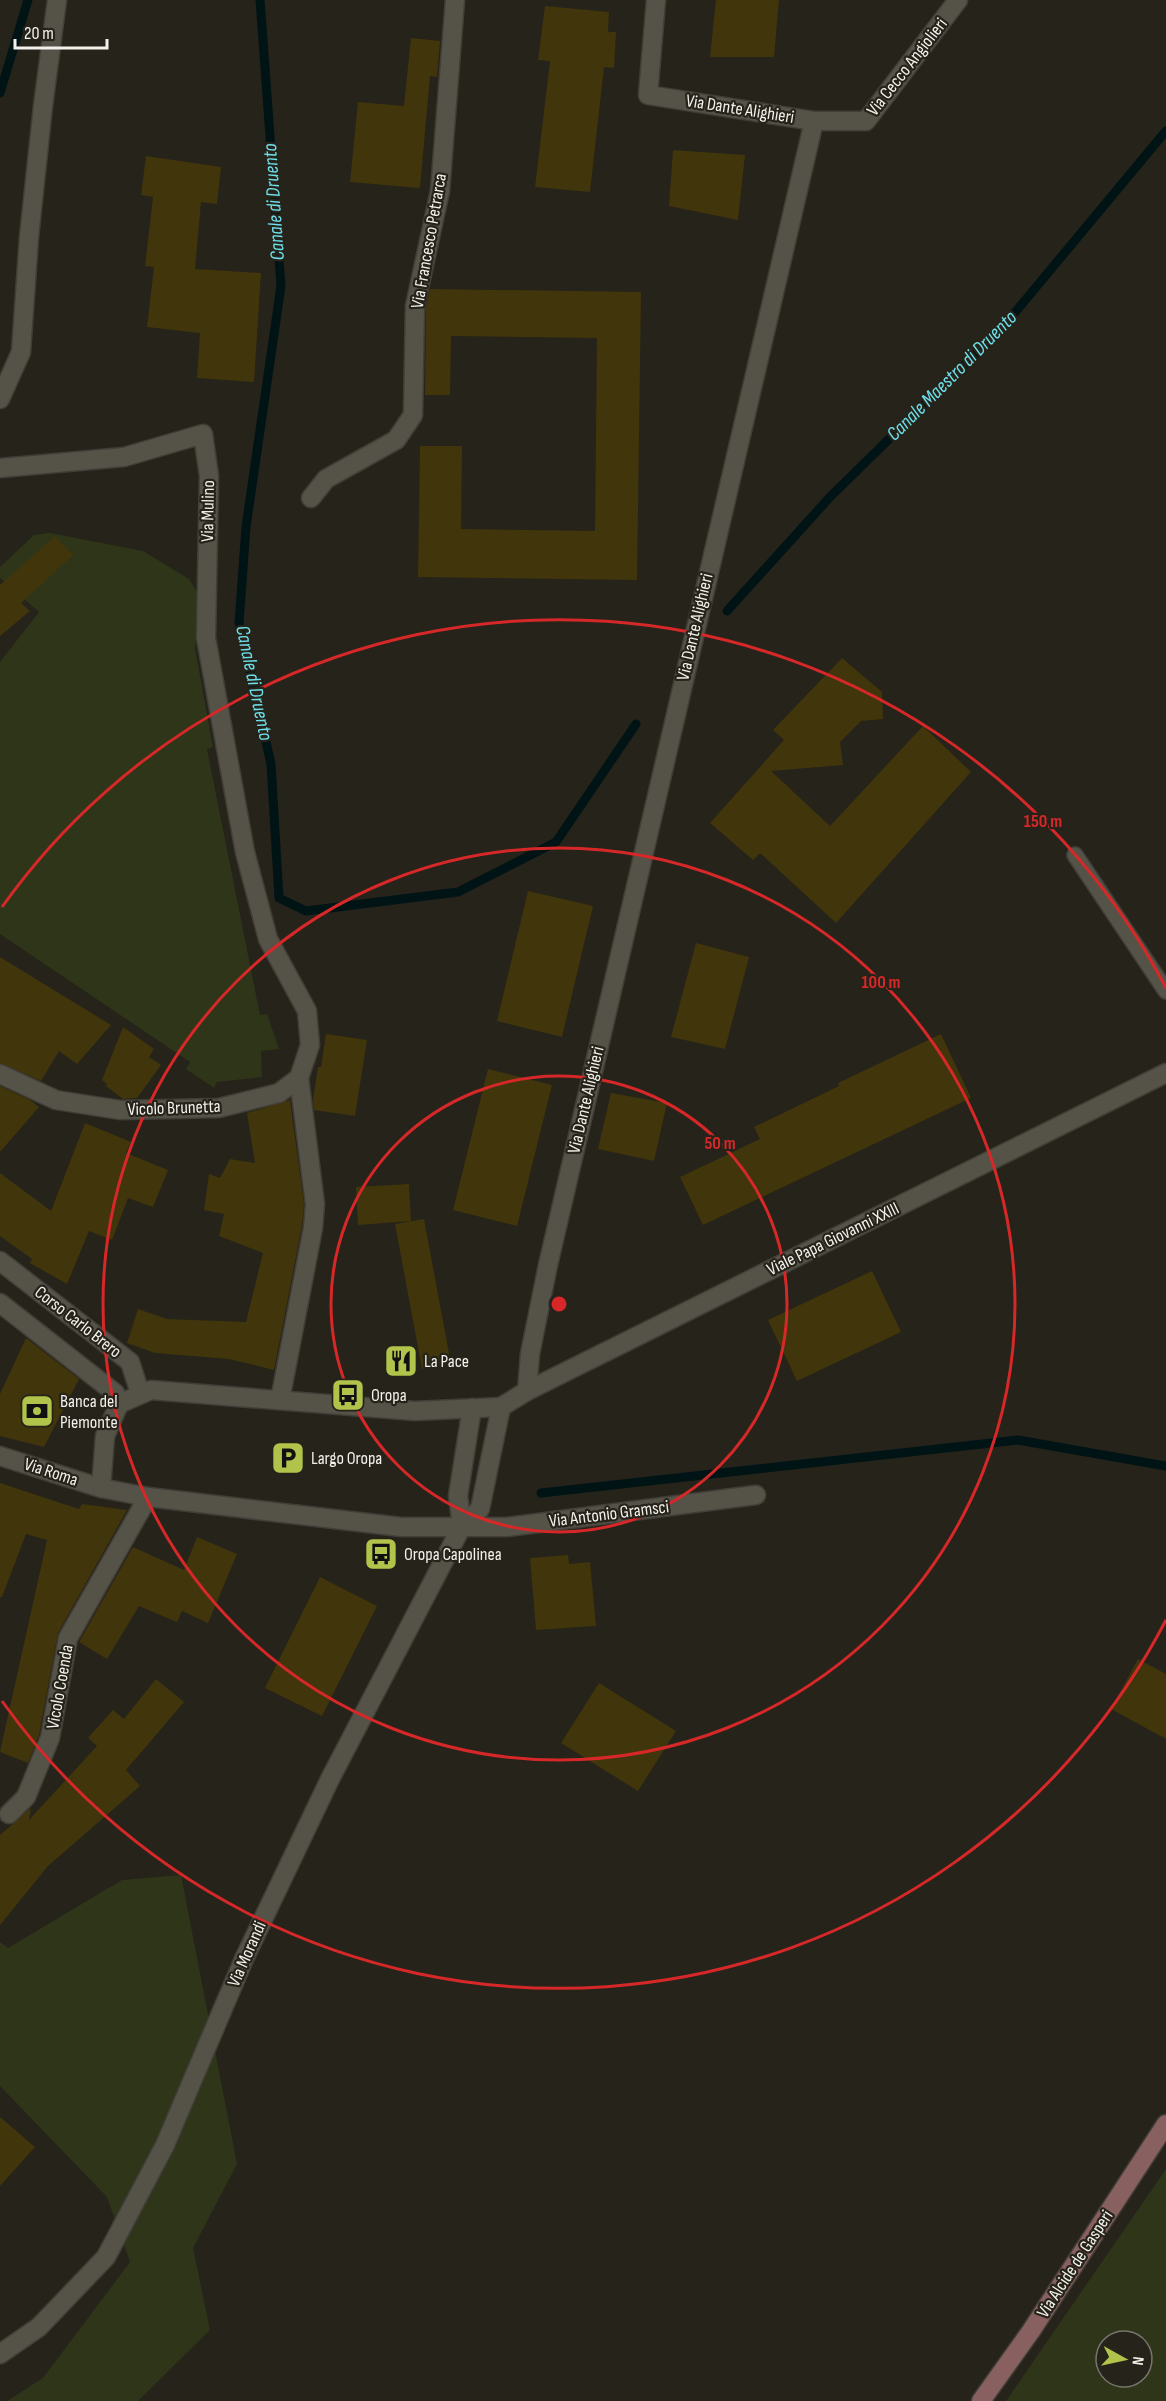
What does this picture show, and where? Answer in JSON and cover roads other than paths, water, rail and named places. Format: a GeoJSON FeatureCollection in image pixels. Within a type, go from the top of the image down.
{"type":"FeatureCollection","features":[{"type":"Feature","properties":{"kind":"street"},"geometry":{"type":"LineString","coordinates":[[0,399],[21,352],[29,237],[57,0]]}},
{"type":"Feature","properties":{"kind":"street","name":"Via Francesco Petrarca"},"geometry":{"type":"LineString","coordinates":[[311,498],[326,479],[396,440],[413,415],[415,306],[440,191],[455,0]]}},
{"type":"Feature","properties":{"kind":"street","name":"Via Dante Alighieri"},"geometry":{"type":"LineString","coordinates":[[527,1390],[530,1354],[548,1265],[814,121],[648,95],[656,0]]}},
{"type":"Feature","properties":{"kind":"street","name":"Via Cecco Angiolieri"},"geometry":{"type":"LineString","coordinates":[[814,121],[866,120],[958,0]]}},
{"type":"Feature","properties":{"kind":"street","name":"Via Mulino"},"geometry":{"type":"LineString","coordinates":[[0,468],[124,457],[203,434],[209,476],[206,638],[245,852],[268,939],[307,1011],[310,1045],[299,1078]]}},
{"type":"Feature","properties":{"kind":"street","name":"Viale Papa Giovanni XXIII"},"geometry":{"type":"LineString","coordinates":[[501,1407],[527,1390],[1166,1073]]}},
{"type":"Feature","properties":{"kind":"street","name":"Vicolo Brunetta"},"geometry":{"type":"LineString","coordinates":[[0,1074],[56,1100],[120,1110],[219,1108],[279,1093],[299,1078]]}},
{"type":"Feature","properties":{"kind":"street"},"geometry":{"type":"LineString","coordinates":[[280,1400],[314,1220],[315,1204],[299,1078]]}},
{"type":"Feature","properties":{"kind":"street","name":"Corso Carlo Brero"},"geometry":{"type":"LineString","coordinates":[[0,1261],[130,1362],[140,1394]]}},
{"type":"Feature","properties":{"kind":"street","name":"Corso Carlo Brero"},"geometry":{"type":"LineString","coordinates":[[0,1303],[115,1394],[119,1404]]}},
{"type":"Feature","properties":{"kind":"street"},"geometry":{"type":"LineString","coordinates":[[152,1390],[280,1400],[415,1411],[501,1407],[480,1509],[462,1526],[401,1527],[148,1497],[101,1488],[105,1436],[119,1404],[152,1390]]}},
{"type":"Feature","properties":{"kind":"street"},"geometry":{"type":"LineString","coordinates":[[462,1526],[458,1496],[472,1408]]}},
{"type":"Feature","properties":{"kind":"street","name":"Via Roma"},"geometry":{"type":"LineString","coordinates":[[0,1456],[101,1488]]}},
{"type":"Feature","properties":{"kind":"street","name":"Via Antonio Gramsci"},"geometry":{"type":"LineString","coordinates":[[462,1526],[507,1527],[756,1495]]}},
{"type":"Feature","properties":{"kind":"street","name":"Vicolo Coenda"},"geometry":{"type":"LineString","coordinates":[[9,1814],[26,1797],[50,1738],[68,1638],[148,1497]]}},
{"type":"Feature","properties":{"kind":"street","name":"Via Morandi"},"geometry":{"type":"LineString","coordinates":[[0,2354],[39,2326],[106,2257],[165,2145],[244,1959],[330,1779],[462,1526]]}},
{"type":"Feature","properties":{"kind":"street","name":"Via Alcide de Gasperi"},"geometry":{"type":"LineString","coordinates":[[981,2401],[1031,2331],[1166,2124]]}},
{"type":"Feature","properties":{"kind":"lane"},"geometry":{"type":"LineString","coordinates":[[1074,855],[1166,991]]}},
{"type":"Feature","properties":{"kind":"waterway"},"geometry":{"type":"LineString","coordinates":[[0,93],[28,0]]}},
{"type":"Feature","properties":{"kind":"waterway","name":"Canale di Druento"},"geometry":{"type":"LineString","coordinates":[[260,0],[281,286],[246,527],[239,623],[271,764],[279,898],[306,911],[458,892],[556,842],[636,724]]}},
{"type":"Feature","properties":{"kind":"waterway","name":"Canale Maestro di Druento"},"geometry":{"type":"LineString","coordinates":[[727,611],[830,497],[1002,328],[1166,131]]}},
{"type":"Feature","properties":{"kind":"waterway"},"geometry":{"type":"LineString","coordinates":[[541,1493],[1018,1440],[1166,1466]]}},
{"type":"Feature","properties":{"kind":"place","name":"La Pace"},"geometry":{"type":"Point","coordinates":[401,1361]}},
{"type":"Feature","properties":{"kind":"place","name":"Oropa"},"geometry":{"type":"Point","coordinates":[348,1395]}},
{"type":"Feature","properties":{"kind":"place","name":"Banca del Piemonte"},"geometry":{"type":"Point","coordinates":[37,1411]}},
{"type":"Feature","properties":{"kind":"place","name":"Largo Oropa"},"geometry":{"type":"Point","coordinates":[288,1458]}},
{"type":"Feature","properties":{"kind":"place","name":"Oropa Capolinea"},"geometry":{"type":"Point","coordinates":[381,1554]}}]}
